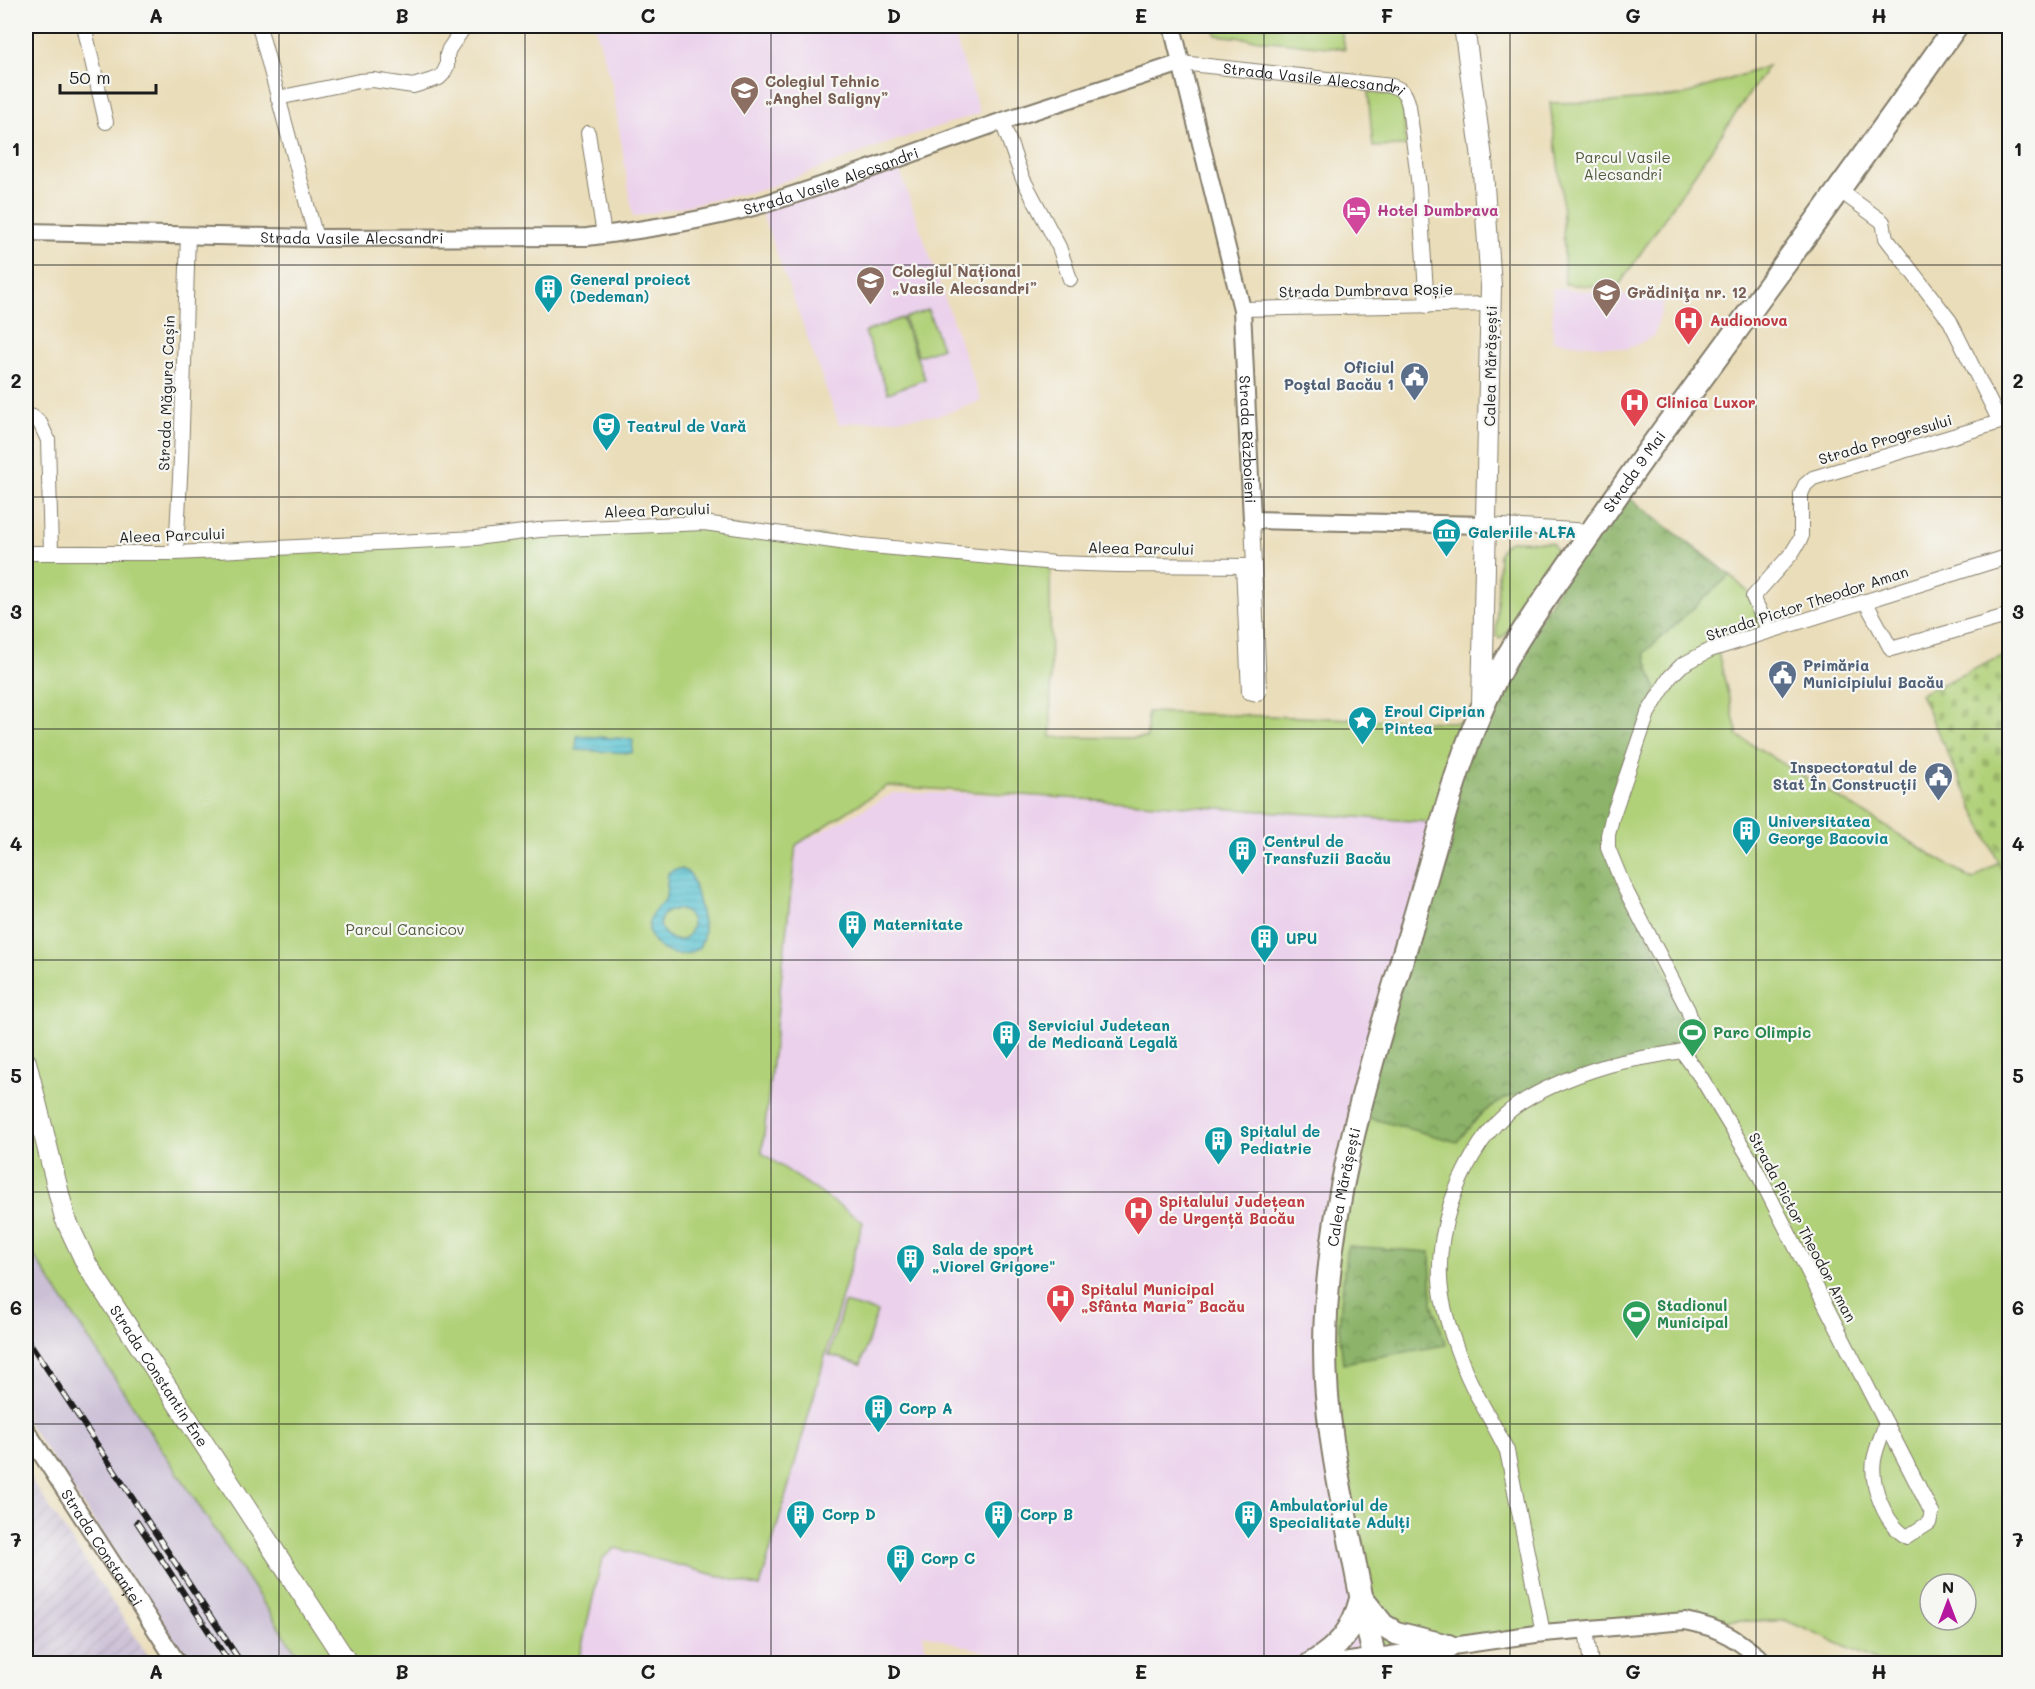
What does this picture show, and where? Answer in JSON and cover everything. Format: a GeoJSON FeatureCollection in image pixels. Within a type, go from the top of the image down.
{"type":"FeatureCollection","features":[{"type":"Feature","properties":{"kind":"main road","name":"Calea Mărășești"},"geometry":{"type":"LineString","coordinates":[[1375,1660],[1335,1464],[1326,1385],[1326,1314],[1344,1169],[1387,1012],[1443,823],[1479,715],[1492,304],[1482,158],[1464,26]]}},
{"type":"Feature","properties":{"kind":"main road","name":"Strada 9 Mai"},"geometry":{"type":"LineString","coordinates":[[1479,715],[1518,638],[1632,472],[1956,26]]}},
{"type":"Feature","properties":{"kind":"main road","name":"Strada Constantin Ene"},"geometry":{"type":"LineString","coordinates":[[26,1062],[65,1218],[87,1264],[348,1664]]}},
{"type":"Feature","properties":{"kind":"main road"},"geometry":{"type":"LineString","coordinates":[[1361,1597],[1383,1625],[1396,1633],[1448,1646]]}},
{"type":"Feature","properties":{"kind":"main road"},"geometry":{"type":"LineString","coordinates":[[1311,1664],[1328,1654],[1340,1642],[1357,1614],[1361,1597]]}},
{"type":"Feature","properties":{"kind":"main road"},"geometry":{"type":"LineString","coordinates":[[1421,1664],[1448,1646]]}},
{"type":"Feature","properties":{"kind":"street"},"geometry":{"type":"LineString","coordinates":[[84,26],[106,122]]}},
{"type":"Feature","properties":{"kind":"street"},"geometry":{"type":"LineString","coordinates":[[259,26],[316,238]]}},
{"type":"Feature","properties":{"kind":"street"},"geometry":{"type":"LineString","coordinates":[[278,98],[359,81],[373,80],[413,86],[439,78],[447,66],[449,49],[465,26]]}},
{"type":"Feature","properties":{"kind":"street","name":"Strada Războieni"},"geometry":{"type":"LineString","coordinates":[[1172,26],[1242,309],[1252,520],[1486,525],[1592,531]]}},
{"type":"Feature","properties":{"kind":"street","name":"Strada Vasile Alecsandri"},"geometry":{"type":"LineString","coordinates":[[26,232],[316,238],[587,237],[604,235],[757,206],[1181,63],[1392,86],[1401,89],[1406,94],[1409,106],[1419,187],[1427,306]]}},
{"type":"Feature","properties":{"kind":"street"},"geometry":{"type":"LineString","coordinates":[[1002,122],[1022,177],[1059,247],[1070,279]]}},
{"type":"Feature","properties":{"kind":"street"},"geometry":{"type":"LineString","coordinates":[[588,133],[604,235]]}},
{"type":"Feature","properties":{"kind":"street","name":"Strada Progresului"},"geometry":{"type":"LineString","coordinates":[[1769,631],[1753,597],[1792,553],[1801,538],[1801,494],[1805,485],[1813,478],[2005,420],[1950,321],[1886,238],[1883,222],[1839,190]]}},
{"type":"Feature","properties":{"kind":"street","name":"Strada Măgura Cașin"},"geometry":{"type":"LineString","coordinates":[[176,553],[188,235]]}},
{"type":"Feature","properties":{"kind":"street","name":"Strada Dumbrava Roșie"},"geometry":{"type":"LineString","coordinates":[[1242,309],[1492,304]]}},
{"type":"Feature","properties":{"kind":"street"},"geometry":{"type":"LineString","coordinates":[[26,415],[40,423],[46,431],[48,440],[51,552]]}},
{"type":"Feature","properties":{"kind":"street"},"geometry":{"type":"LineString","coordinates":[[1248,566],[1257,694],[1249,692],[1248,566],[1252,520]]}},
{"type":"Feature","properties":{"kind":"street","name":"Aleea Parcului"},"geometry":{"type":"LineString","coordinates":[[26,553],[176,553],[476,538],[539,530],[704,524],[861,545],[1055,563],[1248,566]]}},
{"type":"Feature","properties":{"kind":"street","name":"Strada Pictor Theodor Aman"},"geometry":{"type":"LineString","coordinates":[[1886,1423],[1874,1461],[1874,1480],[1885,1511],[1897,1530],[1906,1537],[1929,1523],[1932,1516],[1927,1500],[1752,1162],[1702,1079],[1682,1052],[1691,1044],[1693,1026],[1688,1010],[1612,861],[1608,848],[1612,818],[1648,713],[1670,677],[1682,665],[1710,650],[2010,556]]}},
{"type":"Feature","properties":{"kind":"street"},"geometry":{"type":"LineString","coordinates":[[1865,601],[1891,650],[2010,615]]}},
{"type":"Feature","properties":{"kind":"street"},"geometry":{"type":"LineString","coordinates":[[1543,1634],[1507,1451],[1463,1363],[1443,1304],[1439,1261],[1449,1210],[1458,1183],[1476,1152],[1505,1114],[1565,1080],[1608,1066],[1682,1052]]}},
{"type":"Feature","properties":{"kind":"street","name":"Strada Constanței"},"geometry":{"type":"LineString","coordinates":[[26,1430],[178,1664]]}},
{"type":"Feature","properties":{"kind":"street"},"geometry":{"type":"LineString","coordinates":[[1329,1664],[1375,1660],[1448,1646],[1543,1634],[1685,1621],[1707,1625],[1724,1632],[1767,1664]]}},
{"type":"Feature","properties":{"kind":"street"},"geometry":{"type":"LineString","coordinates":[[1587,1630],[1591,1664]]}},
{"type":"Feature","properties":{"kind":"shaded area","name":"Colegiul Tehnic „Anghel Saligny”"},"geometry":{"type":"Polygon","coordinates":[[[595,26],[989,26],[955,37],[980,113],[882,145],[761,190],[633,217],[612,84],[595,26]]]}},
{"type":"Feature","properties":{"kind":"shaded area","name":"Colegiul Național „Vasile Alecsandri”"},"geometry":{"type":"Polygon","coordinates":[[[897,163],[981,401],[940,415],[839,424],[760,208],[897,163]]]}},
{"type":"Feature","properties":{"kind":"shaded area","name":"Grădiniţa nr. 12"},"geometry":{"type":"Polygon","coordinates":[[[1552,288],[1665,298],[1654,336],[1627,349],[1553,341],[1552,288]]]}},
{"type":"Feature","properties":{"kind":"shaded area","name":"Spitalului Județean de Urgență Bacău"},"geometry":{"type":"Polygon","coordinates":[[[893,793],[966,793],[1443,823],[1374,1656],[1329,1664],[1024,1663],[923,1634],[928,1663],[602,1664],[578,1657],[602,1559],[614,1548],[760,1587],[863,1223],[762,1153],[797,845],[893,793]]]}},
{"type":"Feature","properties":{"kind":"shaded area"},"geometry":{"type":"Polygon","coordinates":[[[26,1244],[303,1663],[188,1663],[26,1420],[26,1244]]]}},
{"type":"Feature","properties":{"kind":"shaded area"},"geometry":{"type":"Polygon","coordinates":[[[26,1472],[153,1663],[26,1663],[26,1472]]]}},
{"type":"Feature","properties":{"kind":"green space"},"geometry":{"type":"Polygon","coordinates":[[[1214,26],[1340,26],[1345,49],[1216,35],[1214,26]]]}},
{"type":"Feature","properties":{"kind":"green space","name":"Parcul Vasile Alecsandri"},"geometry":{"type":"Polygon","coordinates":[[[1768,66],[1617,288],[1565,284],[1562,194],[1550,103],[1612,102],[1680,96],[1768,66]]]}},
{"type":"Feature","properties":{"kind":"green space"},"geometry":{"type":"Polygon","coordinates":[[[1368,92],[1403,96],[1406,146],[1373,147],[1368,92]]]}},
{"type":"Feature","properties":{"kind":"green space"},"geometry":{"type":"Polygon","coordinates":[[[928,310],[942,348],[918,356],[904,318],[928,310]]]}},
{"type":"Feature","properties":{"kind":"green space"},"geometry":{"type":"Polygon","coordinates":[[[902,318],[925,379],[888,393],[865,332],[902,318]]]}},
{"type":"Feature","properties":{"kind":"green space"},"geometry":{"type":"Polygon","coordinates":[[[1619,490],[1730,575],[1644,653],[1656,689],[1605,840],[1690,1027],[1688,1047],[1569,1077],[1506,1098],[1482,1113],[1457,1142],[1358,1115],[1476,723],[1619,490]]]}},
{"type":"Feature","properties":{"kind":"green space","name":"Parcul Cancicov"},"geometry":{"type":"Polygon","coordinates":[[[704,523],[1050,562],[1051,737],[1147,738],[1147,712],[1476,723],[1696,548],[1753,597],[1769,631],[1717,648],[1738,736],[1973,880],[1998,862],[2009,885],[2009,1663],[1882,1663],[1787,1621],[1685,1621],[1374,1656],[1335,1464],[1329,1276],[1443,823],[887,786],[796,845],[762,1153],[863,1222],[760,1587],[615,1548],[602,1559],[578,1663],[303,1663],[26,1244],[26,558],[704,523]]]}},
{"type":"Feature","properties":{"kind":"green space"},"geometry":{"type":"Polygon","coordinates":[[[1510,541],[1549,542],[1556,550],[1555,556],[1504,636],[1499,638],[1496,635],[1499,554],[1503,546],[1510,541]]]}},
{"type":"Feature","properties":{"kind":"green space"},"geometry":{"type":"Polygon","coordinates":[[[2009,653],[2009,885],[1920,694],[2009,653]]]}},
{"type":"Feature","properties":{"kind":"green space"},"geometry":{"type":"Polygon","coordinates":[[[1348,1246],[1430,1252],[1432,1303],[1446,1345],[1343,1363],[1339,1327],[1348,1246]]]}},
{"type":"Feature","properties":{"kind":"green space"},"geometry":{"type":"Polygon","coordinates":[[[844,1303],[877,1312],[861,1365],[829,1355],[844,1303]]]}},
{"type":"Feature","properties":{"kind":"water"},"geometry":{"type":"Polygon","coordinates":[[[577,736],[633,739],[632,753],[576,750],[577,736]]]}},
{"type":"Feature","properties":{"kind":"water"},"geometry":{"type":"Polygon","coordinates":[[[681,869],[690,874],[704,926],[699,948],[684,954],[672,954],[662,949],[654,942],[649,931],[652,914],[665,900],[668,873],[681,869]],[[680,910],[665,913],[660,920],[665,934],[672,939],[686,938],[691,929],[691,918],[680,910]]]}},
{"type":"Feature","properties":{"kind":"railway"},"geometry":{"type":"LineString","coordinates":[[26,1337],[242,1664]]}},
{"type":"Feature","properties":{"kind":"railway"},"geometry":{"type":"LineString","coordinates":[[137,1522],[230,1664]]}},
{"type":"Feature","properties":{"kind":"place","name":"Colegiul Tehnic „Anghel Saligny”"},"geometry":{"type":"Point","coordinates":[744,116]}},
{"type":"Feature","properties":{"kind":"place","name":"Hotel Dumbrava"},"geometry":{"type":"Point","coordinates":[1356,236]}},
{"type":"Feature","properties":{"kind":"place","name":"Colegiul Național „Vasile Alecsandri”"},"geometry":{"type":"Point","coordinates":[871,306]}},
{"type":"Feature","properties":{"kind":"place","name":"General proiect (Dedeman)"},"geometry":{"type":"Point","coordinates":[549,314]}},
{"type":"Feature","properties":{"kind":"place","name":"Grădiniţa nr. 12"},"geometry":{"type":"Point","coordinates":[1606,318]}},
{"type":"Feature","properties":{"kind":"place","name":"Audionova"},"geometry":{"type":"Point","coordinates":[1689,346]}},
{"type":"Feature","properties":{"kind":"place","name":"Oficiul Poştal Bacău 1"},"geometry":{"type":"Point","coordinates":[1415,402]}},
{"type":"Feature","properties":{"kind":"place","name":"Clinica Luxor"},"geometry":{"type":"Point","coordinates":[1635,428]}},
{"type":"Feature","properties":{"kind":"place","name":"Teatrul de Vară"},"geometry":{"type":"Point","coordinates":[606,452]}},
{"type":"Feature","properties":{"kind":"place","name":"Galeriile ALFA"},"geometry":{"type":"Point","coordinates":[1447,558]}},
{"type":"Feature","properties":{"kind":"place","name":"Primăria Municipiului Bacău"},"geometry":{"type":"Point","coordinates":[1782,700]}},
{"type":"Feature","properties":{"kind":"place","name":"Eroul Ciprian Pintea"},"geometry":{"type":"Point","coordinates":[1363,746]}},
{"type":"Feature","properties":{"kind":"place","name":"Inspectoratul de Stat În Construcții"},"geometry":{"type":"Point","coordinates":[1938,802]}},
{"type":"Feature","properties":{"kind":"place","name":"Universitatea George Bacovia"},"geometry":{"type":"Point","coordinates":[1747,856]}},
{"type":"Feature","properties":{"kind":"place","name":"Centrul de Transfuzii Bacău"},"geometry":{"type":"Point","coordinates":[1243,876]}},
{"type":"Feature","properties":{"kind":"place","name":"Maternitate"},"geometry":{"type":"Point","coordinates":[852,950]}},
{"type":"Feature","properties":{"kind":"place","name":"UPU"},"geometry":{"type":"Point","coordinates":[1265,964]}},
{"type":"Feature","properties":{"kind":"place","name":"Parc Olimpic"},"geometry":{"type":"Point","coordinates":[1692,1058]}},
{"type":"Feature","properties":{"kind":"place","name":"Serviciul Judetean de Medicană Legală"},"geometry":{"type":"Point","coordinates":[1007,1060]}},
{"type":"Feature","properties":{"kind":"place","name":"Spitalul de Pediatrie"},"geometry":{"type":"Point","coordinates":[1219,1166]}},
{"type":"Feature","properties":{"kind":"place","name":"Spitalului Județean de Urgență Bacău"},"geometry":{"type":"Point","coordinates":[1138,1236]}},
{"type":"Feature","properties":{"kind":"place","name":"Sala de sport „Viorel Grigore\""},"geometry":{"type":"Point","coordinates":[911,1284]}},
{"type":"Feature","properties":{"kind":"place","name":"Spitalul Municipal „Sfânta Maria” Bacău"},"geometry":{"type":"Point","coordinates":[1060,1324]}},
{"type":"Feature","properties":{"kind":"place","name":"Stadionul Municipal"},"geometry":{"type":"Point","coordinates":[1636,1340]}},
{"type":"Feature","properties":{"kind":"place","name":"Corp A"},"geometry":{"type":"Point","coordinates":[878,1434]}},
{"type":"Feature","properties":{"kind":"place","name":"Corp D"},"geometry":{"type":"Point","coordinates":[801,1540]}},
{"type":"Feature","properties":{"kind":"place","name":"Corp B"},"geometry":{"type":"Point","coordinates":[999,1540]}},
{"type":"Feature","properties":{"kind":"place","name":"Ambulatoriul de Specialitate Adulți"},"geometry":{"type":"Point","coordinates":[1248,1540]}},
{"type":"Feature","properties":{"kind":"place","name":"Corp C"},"geometry":{"type":"Point","coordinates":[900,1584]}}]}
